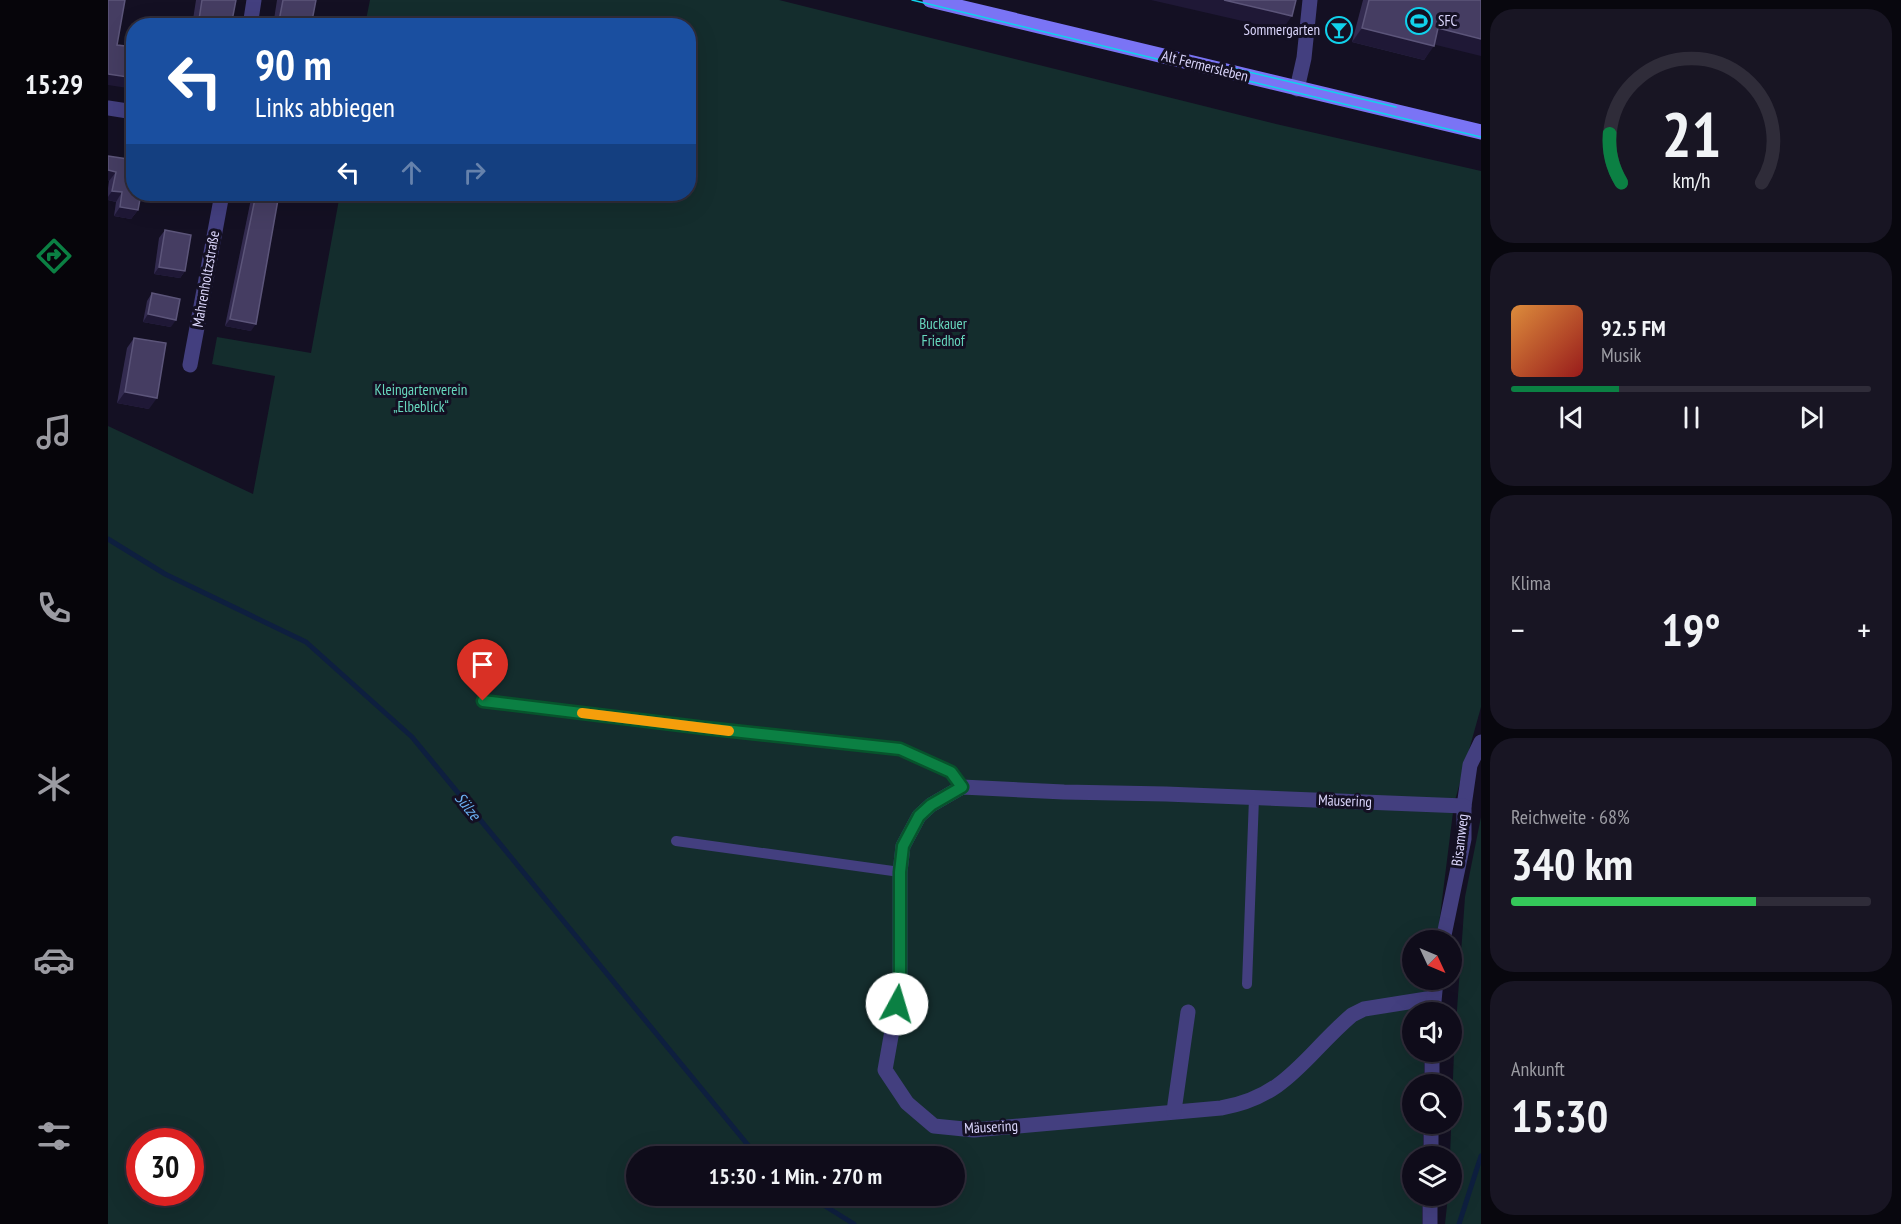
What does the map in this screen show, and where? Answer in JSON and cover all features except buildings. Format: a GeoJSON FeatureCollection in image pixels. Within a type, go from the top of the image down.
{"type":"FeatureCollection","features":[{"type":"Feature","properties":{"kind":"main road","name":"Alt Fermersleben"},"geometry":{"type":"LineString","coordinates":[[930,0],[1481,132]]}},
{"type":"Feature","properties":{"kind":"street"},"geometry":{"type":"LineString","coordinates":[[251,18],[254,0]]}},
{"type":"Feature","properties":{"kind":"street"},"geometry":{"type":"LineString","coordinates":[[1297,88],[1304,58],[1310,0]]}},
{"type":"Feature","properties":{"kind":"street"},"geometry":{"type":"LineString","coordinates":[[108,108],[126,111]]}},
{"type":"Feature","properties":{"kind":"street","name":"Mahrenholtzstraße"},"geometry":{"type":"LineString","coordinates":[[190,366],[221,201]]}},
{"type":"Feature","properties":{"kind":"street","name":"Bisamweg"},"geometry":{"type":"LineString","coordinates":[[1445,930],[1464,839],[1464,806],[1470,765],[1481,742]]}},
{"type":"Feature","properties":{"kind":"street","name":"Mäusering"},"geometry":{"type":"LineString","coordinates":[[1402,1007],[1364,1009],[1352,1015],[1286,1081],[1252,1100],[1221,1108],[974,1130],[934,1126],[907,1103],[885,1070],[900,986],[900,872],[903,846],[919,816],[931,805],[962,787],[1464,806]]}},
{"type":"Feature","properties":{"kind":"street"},"geometry":{"type":"LineString","coordinates":[[1174,1111],[1188,1012]]}},
{"type":"Feature","properties":{"kind":"street"},"geometry":{"type":"LineString","coordinates":[[1430,1206],[1430,1224]]}},
{"type":"Feature","properties":{"kind":"lane"},"geometry":{"type":"LineString","coordinates":[[483,701],[900,749],[951,772],[962,787]]}},
{"type":"Feature","properties":{"kind":"lane"},"geometry":{"type":"LineString","coordinates":[[1247,984],[1254,798]]}},
{"type":"Feature","properties":{"kind":"lane"},"geometry":{"type":"LineString","coordinates":[[676,841],[900,872]]}},
{"type":"Feature","properties":{"kind":"green space"},"geometry":{"type":"Polygon","coordinates":[[[370,0],[779,0],[1276,124],[1481,171],[1481,707],[1454,804],[1438,930],[1402,930],[1402,990],[1431,990],[1429,1002],[1402,1002],[1402,1062],[1424,1062],[1424,1074],[1402,1074],[1402,1134],[1423,1134],[1423,1146],[1402,1146],[1402,1206],[1422,1206],[1422,1224],[108,1224],[108,426],[253,494],[275,376],[212,364],[217,337],[311,353],[339,201],[696,201],[696,18],[366,18],[370,0]]]}},
{"type":"Feature","properties":{"kind":"green space"},"geometry":{"type":"Polygon","coordinates":[[[1481,817],[1481,1224],[1445,1224],[1447,1206],[1462,1206],[1462,1146],[1450,1146],[1451,1134],[1462,1134],[1462,1074],[1453,1074],[1454,1062],[1462,1062],[1462,1002],[1458,1002],[1458,990],[1462,990],[1465,897],[1481,817]]]}},
{"type":"Feature","properties":{"kind":"waterway","name":"Sülze"},"geometry":{"type":"LineString","coordinates":[[108,539],[165,574],[306,642],[412,737],[749,1146]]}},
{"type":"Feature","properties":{"kind":"waterway"},"geometry":{"type":"LineString","coordinates":[[1459,1224],[1481,1156]]}},
{"type":"Feature","properties":{"kind":"waterway","name":"Sülze"},"geometry":{"type":"LineString","coordinates":[[825,1206],[854,1224]]}},
{"type":"Feature","properties":{"kind":"tram line"},"geometry":{"type":"LineString","coordinates":[[912,0],[1481,137]]}},
{"type":"Feature","properties":{"kind":"tram line"},"geometry":{"type":"LineString","coordinates":[[1224,66],[1396,107]]}},
{"type":"Feature","properties":{"kind":"slow traffic"},"geometry":{"type":"LineString","coordinates":[[582,713],[729,731]]}},
{"type":"Feature","properties":{"kind":"place","name":"SFC"},"geometry":{"type":"Point","coordinates":[1419,21]}},
{"type":"Feature","properties":{"kind":"place","name":"Sommergarten"},"geometry":{"type":"Point","coordinates":[1339,30]}},
{"type":"Feature","properties":{"kind":"route"},"geometry":{"type":"LineString","coordinates":[[483,701],[900,749],[951,772],[962,787],[931,805],[919,816],[903,846],[900,872],[900,986],[897,1004]]}},
{"type":"Feature","properties":{"kind":"park label","name":"Buckauer Friedhof"},"geometry":{"type":"Point","coordinates":[943,332]}},
{"type":"Feature","properties":{"kind":"park label","name":"Kleingartenverein „Elbeblick“"},"geometry":{"type":"Point","coordinates":[421,398]}}]}
